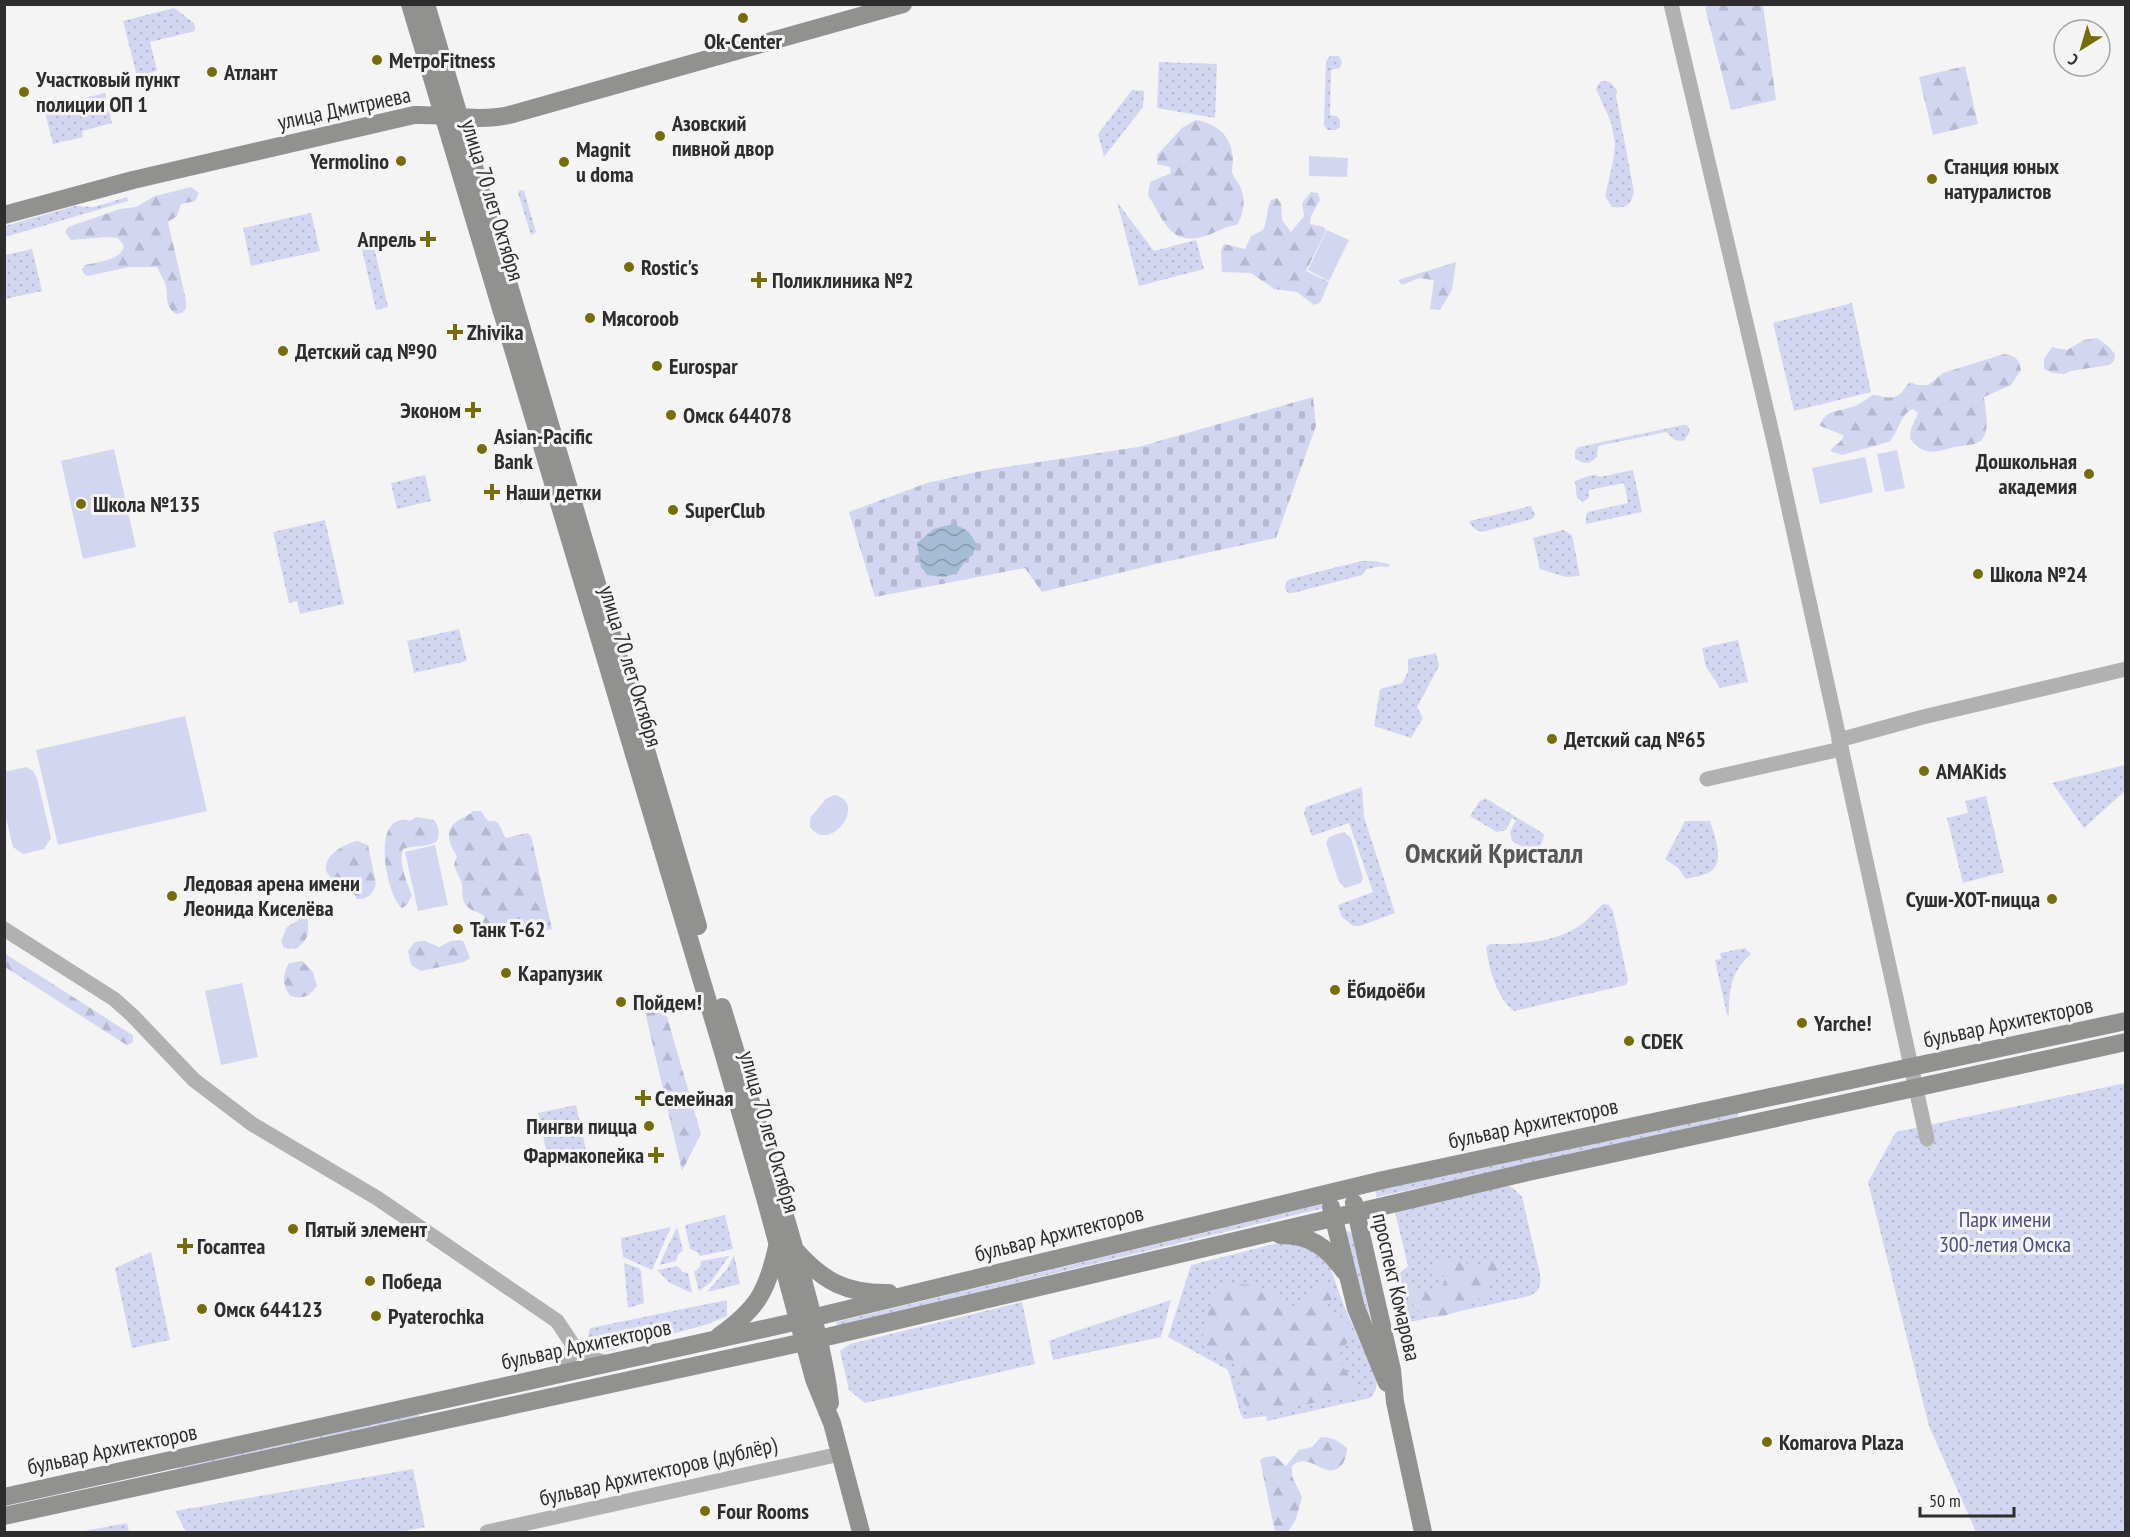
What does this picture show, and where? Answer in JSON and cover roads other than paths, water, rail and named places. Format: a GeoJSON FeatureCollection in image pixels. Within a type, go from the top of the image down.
{"type":"FeatureCollection","features":[{"type":"Feature","properties":{"kind":"main road","name":"улица 70 лет Октября"},"geometry":{"type":"LineString","coordinates":[[410,4],[451,116],[786,1248],[811,1341],[814,1379],[832,1423],[861,1533]]}},
{"type":"Feature","properties":{"kind":"main road","name":"улица 70 лет Октября"},"geometry":{"type":"LineString","coordinates":[[426,4],[451,116]]}},
{"type":"Feature","properties":{"kind":"main road","name":"улица Дмитриева"},"geometry":{"type":"LineString","coordinates":[[4,214],[133,180],[414,116],[494,118],[509,115],[903,4]]}},
{"type":"Feature","properties":{"kind":"main road","name":"бульвар Архитекторов"},"geometry":{"type":"LineString","coordinates":[[4,1516],[811,1341],[1528,1172],[1914,1077],[2126,1021]]}},
{"type":"Feature","properties":{"kind":"main road","name":"бульвар Архитекторов"},"geometry":{"type":"LineString","coordinates":[[4,1497],[806,1320],[1328,1193],[1517,1150],[1914,1077],[2126,1042]]}},
{"type":"Feature","properties":{"kind":"main road","name":"проспект Комарова"},"geometry":{"type":"LineString","coordinates":[[1350,1188],[1392,1370],[1395,1398],[1423,1533]]}},
{"type":"Feature","properties":{"kind":"main road","name":"проспект Комарова"},"geometry":{"type":"LineString","coordinates":[[1328,1193],[1356,1308],[1395,1398]]}},
{"type":"Feature","properties":{"kind":"main road"},"geometry":{"type":"LineString","coordinates":[[1260,1234],[1296,1235],[1314,1242],[1329,1253],[1347,1274]]}},
{"type":"Feature","properties":{"kind":"main road"},"geometry":{"type":"LineString","coordinates":[[712,1340],[738,1323],[755,1305],[786,1248],[826,1280],[847,1288],[876,1294],[915,1293]]}},
{"type":"Feature","properties":{"kind":"street"},"geometry":{"type":"LineString","coordinates":[[1671,4],[1771,428],[1927,1139]]}},
{"type":"Feature","properties":{"kind":"street"},"geometry":{"type":"LineString","coordinates":[[1707,779],[1840,745],[1923,717],[2126,669]]}},
{"type":"Feature","properties":{"kind":"street"},"geometry":{"type":"LineString","coordinates":[[4,929],[114,999],[194,1080],[252,1124],[378,1198],[454,1249],[557,1321],[572,1344],[583,1354],[608,1363]]}},
{"type":"Feature","properties":{"kind":"street"},"geometry":{"type":"LineString","coordinates":[[557,1375],[566,1366],[571,1356],[572,1344]]}},
{"type":"Feature","properties":{"kind":"street","name":"бульвар Архитекторов (дублёр)"},"geometry":{"type":"LineString","coordinates":[[487,1533],[840,1454]]}},
{"type":"Feature","properties":{"kind":"water"},"geometry":{"type":"Polygon","coordinates":[[[949,525],[963,528],[971,536],[976,544],[973,555],[966,560],[957,573],[944,577],[927,575],[921,567],[917,543],[934,529],[949,525]]]}},
{"type":"Feature","properties":{"kind":"place","name":"Ok-Center"},"geometry":{"type":"Point","coordinates":[743,18]}},
{"type":"Feature","properties":{"kind":"place","name":"МетроFitness"},"geometry":{"type":"Point","coordinates":[377,60]}},
{"type":"Feature","properties":{"kind":"place","name":"Атлант"},"geometry":{"type":"Point","coordinates":[212,72]}},
{"type":"Feature","properties":{"kind":"place","name":"Участковый пункт полиции ОП 1"},"geometry":{"type":"Point","coordinates":[24,92]}},
{"type":"Feature","properties":{"kind":"place","name":"Азовский пивной двор"},"geometry":{"type":"Point","coordinates":[660,136]}},
{"type":"Feature","properties":{"kind":"place","name":"Yermolino"},"geometry":{"type":"Point","coordinates":[401,161]}},
{"type":"Feature","properties":{"kind":"place","name":"Magnit u doma"},"geometry":{"type":"Point","coordinates":[564,162]}},
{"type":"Feature","properties":{"kind":"place","name":"Станция юных натуралистов"},"geometry":{"type":"Point","coordinates":[1932,179]}},
{"type":"Feature","properties":{"kind":"place","name":"Апрель"},"geometry":{"type":"Point","coordinates":[428,239]}},
{"type":"Feature","properties":{"kind":"place","name":"Rostic's"},"geometry":{"type":"Point","coordinates":[629,267]}},
{"type":"Feature","properties":{"kind":"place","name":"Поликлиника №2"},"geometry":{"type":"Point","coordinates":[759,280]}},
{"type":"Feature","properties":{"kind":"place","name":"Мясоroob"},"geometry":{"type":"Point","coordinates":[590,318]}},
{"type":"Feature","properties":{"kind":"place","name":"Zhivika"},"geometry":{"type":"Point","coordinates":[455,332]}},
{"type":"Feature","properties":{"kind":"place","name":"Детский сад №90"},"geometry":{"type":"Point","coordinates":[283,351]}},
{"type":"Feature","properties":{"kind":"place","name":"Eurospar"},"geometry":{"type":"Point","coordinates":[657,366]}},
{"type":"Feature","properties":{"kind":"place","name":"Эконом"},"geometry":{"type":"Point","coordinates":[473,410]}},
{"type":"Feature","properties":{"kind":"place","name":"Омск 644078"},"geometry":{"type":"Point","coordinates":[671,415]}},
{"type":"Feature","properties":{"kind":"place","name":"Asian-Pacific Bank"},"geometry":{"type":"Point","coordinates":[482,449]}},
{"type":"Feature","properties":{"kind":"place","name":"Дошкольная академия"},"geometry":{"type":"Point","coordinates":[2089,474]}},
{"type":"Feature","properties":{"kind":"place","name":"Наши детки"},"geometry":{"type":"Point","coordinates":[492,492]}},
{"type":"Feature","properties":{"kind":"place","name":"Школа №135"},"geometry":{"type":"Point","coordinates":[81,504]}},
{"type":"Feature","properties":{"kind":"place","name":"SuperClub"},"geometry":{"type":"Point","coordinates":[673,510]}},
{"type":"Feature","properties":{"kind":"place","name":"Школа №24"},"geometry":{"type":"Point","coordinates":[1978,574]}},
{"type":"Feature","properties":{"kind":"place","name":"Детский сад №65"},"geometry":{"type":"Point","coordinates":[1552,739]}},
{"type":"Feature","properties":{"kind":"place","name":"AMAKids"},"geometry":{"type":"Point","coordinates":[1924,771]}},
{"type":"Feature","properties":{"kind":"place","name":"Ледовая арена имени Леонида Киселёва"},"geometry":{"type":"Point","coordinates":[172,896]}},
{"type":"Feature","properties":{"kind":"place","name":"Суши-ХОТ-пицца"},"geometry":{"type":"Point","coordinates":[2052,899]}},
{"type":"Feature","properties":{"kind":"place","name":"Танк Т-62"},"geometry":{"type":"Point","coordinates":[458,929]}},
{"type":"Feature","properties":{"kind":"place","name":"Карапузик"},"geometry":{"type":"Point","coordinates":[506,973]}},
{"type":"Feature","properties":{"kind":"place","name":"Ёбидоёби"},"geometry":{"type":"Point","coordinates":[1335,990]}},
{"type":"Feature","properties":{"kind":"place","name":"Пойдем!"},"geometry":{"type":"Point","coordinates":[621,1002]}},
{"type":"Feature","properties":{"kind":"place","name":"Yarche!"},"geometry":{"type":"Point","coordinates":[1802,1023]}},
{"type":"Feature","properties":{"kind":"place","name":"CDEK"},"geometry":{"type":"Point","coordinates":[1629,1041]}},
{"type":"Feature","properties":{"kind":"place","name":"Семейная"},"geometry":{"type":"Point","coordinates":[643,1098]}},
{"type":"Feature","properties":{"kind":"place","name":"Пингви пицца"},"geometry":{"type":"Point","coordinates":[649,1126]}},
{"type":"Feature","properties":{"kind":"place","name":"Фармакопейка"},"geometry":{"type":"Point","coordinates":[656,1155]}},
{"type":"Feature","properties":{"kind":"place","name":"Пятый элемент"},"geometry":{"type":"Point","coordinates":[293,1229]}},
{"type":"Feature","properties":{"kind":"place","name":"Госаптеа"},"geometry":{"type":"Point","coordinates":[185,1246]}},
{"type":"Feature","properties":{"kind":"place","name":"Победа"},"geometry":{"type":"Point","coordinates":[370,1281]}},
{"type":"Feature","properties":{"kind":"place","name":"Омск 644123"},"geometry":{"type":"Point","coordinates":[202,1309]}},
{"type":"Feature","properties":{"kind":"place","name":"Pyaterochka"},"geometry":{"type":"Point","coordinates":[376,1316]}},
{"type":"Feature","properties":{"kind":"place","name":"Komarova Plaza"},"geometry":{"type":"Point","coordinates":[1767,1442]}},
{"type":"Feature","properties":{"kind":"place","name":"Four Rooms"},"geometry":{"type":"Point","coordinates":[705,1511]}},
{"type":"Feature","properties":{"kind":"district","name":"Омский Кристалл"},"geometry":{"type":"Point","coordinates":[1494,853]}},
{"type":"Feature","properties":{"kind":"park label","name":"Парк имени 300-летия Омска"},"geometry":{"type":"Point","coordinates":[2005,1232]}}]}
